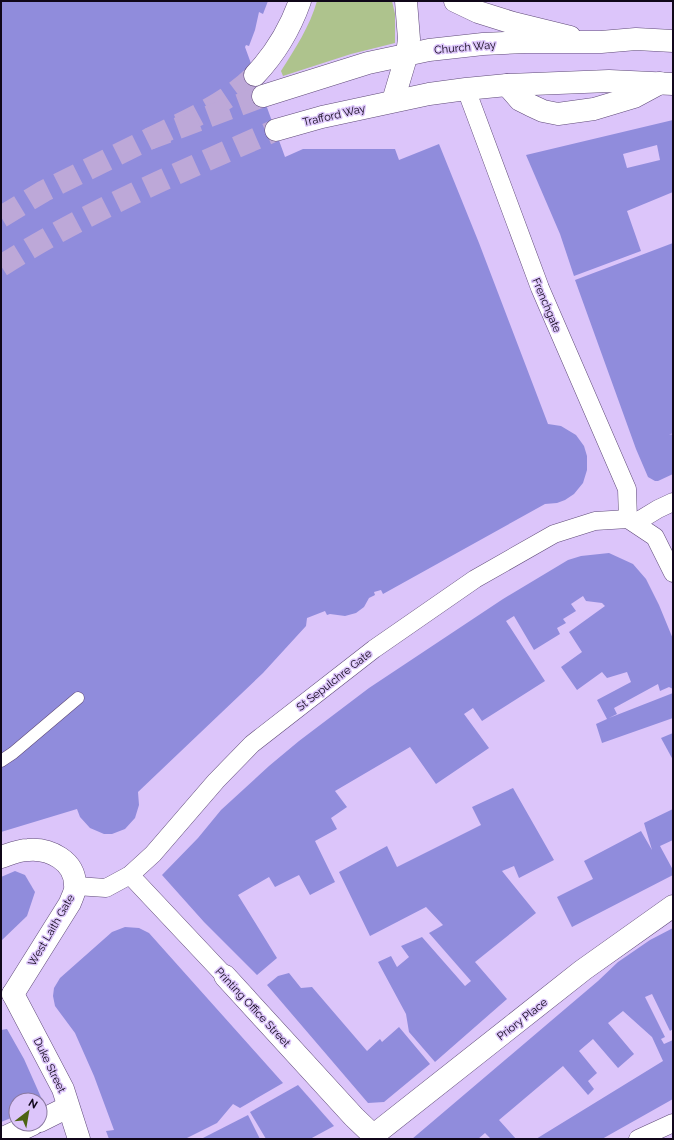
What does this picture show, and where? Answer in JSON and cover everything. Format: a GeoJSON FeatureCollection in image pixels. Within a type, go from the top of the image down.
{"type":"FeatureCollection","features":[{"type":"Feature","properties":{"kind":"main road"},"geometry":{"type":"LineString","coordinates":[[255,75],[280,44],[300,1]]}},
{"type":"Feature","properties":{"kind":"main road"},"geometry":{"type":"LineString","coordinates":[[406,1],[410,39],[393,101],[466,89],[508,85],[609,80],[667,84]]}},
{"type":"Feature","properties":{"kind":"main road"},"geometry":{"type":"LineString","coordinates":[[455,1],[478,12],[528,28],[601,42]]}},
{"type":"Feature","properties":{"kind":"main road"},"geometry":{"type":"LineString","coordinates":[[636,39],[673,30]]}},
{"type":"Feature","properties":{"kind":"main road","name":"Church Way"},"geometry":{"type":"LineString","coordinates":[[263,96],[368,63],[429,50],[483,44],[526,42],[601,42],[636,39],[673,41]]}},
{"type":"Feature","properties":{"kind":"main road"},"geometry":{"type":"LineString","coordinates":[[508,85],[520,100],[543,111],[558,114],[594,109],[634,97],[667,84]]}},
{"type":"Feature","properties":{"kind":"main road","name":"Trafford Way"},"geometry":{"type":"LineString","coordinates":[[276,130],[322,117],[393,101]]}},
{"type":"Feature","properties":{"kind":"main road","name":"West Laith Gate"},"geometry":{"type":"LineString","coordinates":[[1,857],[17,851],[29,850],[54,854],[65,860],[72,869],[76,886],[70,903],[7,997]]}},
{"type":"Feature","properties":{"kind":"main road","name":"Priory Place"},"geometry":{"type":"LineString","coordinates":[[375,1137],[583,970],[673,906]]}},
{"type":"Feature","properties":{"kind":"main road","name":"Printing Office Street"},"geometry":{"type":"LineString","coordinates":[[225,976],[354,1117],[375,1137]]}},
{"type":"Feature","properties":{"kind":"main road","name":"Duke Street"},"geometry":{"type":"LineString","coordinates":[[7,997],[60,1084],[79,1139]]}},
{"type":"Feature","properties":{"kind":"main road"},"geometry":{"type":"LineString","coordinates":[[48,1116],[68,1107]]}},
{"type":"Feature","properties":{"kind":"main road"},"geometry":{"type":"LineString","coordinates":[[1,1139],[16,1132]]}},
{"type":"Feature","properties":{"kind":"street","name":"Frenchgate"},"geometry":{"type":"LineString","coordinates":[[466,89],[540,288],[627,490],[631,521]]}},
{"type":"Feature","properties":{"kind":"street"},"geometry":{"type":"LineString","coordinates":[[631,521],[673,502]]}},
{"type":"Feature","properties":{"kind":"street"},"geometry":{"type":"LineString","coordinates":[[631,521],[655,537],[673,573]]}},
{"type":"Feature","properties":{"kind":"street","name":"St Sepulchre Gate"},"geometry":{"type":"LineString","coordinates":[[76,886],[106,888],[130,875],[153,854],[216,781],[252,744],[374,649],[475,579],[554,534],[595,522],[631,521]]}},
{"type":"Feature","properties":{"kind":"street","name":"Printing Office Street"},"geometry":{"type":"LineString","coordinates":[[130,875],[225,976]]}},
{"type":"Feature","properties":{"kind":"street"},"geometry":{"type":"LineString","coordinates":[[638,1139],[673,1123]]}},
{"type":"Feature","properties":{"kind":"lane"},"geometry":{"type":"LineString","coordinates":[[1,760],[13,753],[78,698]]}},
{"type":"Feature","properties":{"kind":"green space"},"geometry":{"type":"Polygon","coordinates":[[[317,1],[392,1],[395,14],[395,43],[351,54],[283,76],[281,71],[297,46],[317,1]]]}},
{"type":"Feature","properties":{"kind":"building"},"geometry":{"type":"Polygon","coordinates":[[[1,1],[268,1],[263,14],[259,12],[255,30],[249,46],[246,45],[245,47],[285,157],[303,149],[395,149],[399,160],[439,144],[479,243],[548,424],[561,426],[576,435],[584,446],[587,456],[587,470],[583,483],[574,494],[565,500],[557,503],[545,504],[383,594],[381,590],[374,592],[375,595],[369,598],[364,607],[356,613],[345,616],[327,615],[325,611],[307,618],[306,626],[263,673],[138,792],[139,805],[135,818],[125,829],[112,834],[104,834],[90,828],[80,817],[77,809],[1,832],[1,1]]]}},
{"type":"Feature","properties":{"kind":"building"},"geometry":{"type":"Polygon","coordinates":[[[673,120],[673,192],[627,211],[641,251],[574,276],[560,234],[526,155],[673,120]],[[657,145],[623,154],[627,168],[660,160],[657,145]]]}},
{"type":"Feature","properties":{"kind":"building"},"geometry":{"type":"Polygon","coordinates":[[[673,243],[673,433],[669,435],[673,434],[673,474],[655,481],[648,477],[636,449],[575,280],[673,243]]]}},
{"type":"Feature","properties":{"kind":"building"},"geometry":{"type":"Polygon","coordinates":[[[609,553],[633,564],[646,579],[659,605],[673,639],[673,689],[669,687],[660,691],[658,684],[614,708],[617,714],[609,718],[673,693],[673,718],[602,743],[596,724],[607,719],[597,700],[631,682],[627,672],[607,678],[602,672],[577,690],[561,667],[582,652],[569,632],[605,606],[602,603],[586,601],[583,596],[571,604],[576,611],[563,619],[566,623],[557,628],[560,634],[534,650],[514,616],[506,621],[545,681],[482,721],[473,708],[464,714],[489,748],[436,784],[410,747],[335,791],[347,807],[331,818],[337,829],[315,841],[335,882],[310,895],[299,875],[275,887],[269,877],[238,895],[277,958],[257,975],[204,922],[162,875],[198,838],[221,810],[269,766],[299,741],[369,688],[503,599],[568,560],[581,556],[609,553]]]}},
{"type":"Feature","properties":{"kind":"building"},"geometry":{"type":"Polygon","coordinates":[[[673,733],[673,760],[661,738],[673,733]]]}},
{"type":"Feature","properties":{"kind":"building"},"geometry":{"type":"Polygon","coordinates":[[[513,788],[554,860],[519,878],[514,866],[502,871],[536,913],[475,962],[507,999],[435,1062],[409,1032],[406,1014],[378,962],[391,956],[397,967],[409,957],[401,946],[422,937],[465,986],[471,981],[429,933],[443,925],[426,907],[370,936],[339,872],[387,846],[397,867],[481,825],[472,807],[513,788]]]}},
{"type":"Feature","properties":{"kind":"building"},"geometry":{"type":"Polygon","coordinates":[[[673,809],[673,840],[660,846],[673,870],[673,875],[572,927],[557,897],[593,879],[584,861],[641,831],[652,850],[644,823],[673,809]]]}},
{"type":"Feature","properties":{"kind":"building"},"geometry":{"type":"Polygon","coordinates":[[[15,871],[25,875],[35,892],[27,916],[1,941],[1,877],[15,871]]]}},
{"type":"Feature","properties":{"kind":"building"},"geometry":{"type":"Polygon","coordinates":[[[125,927],[139,928],[149,933],[283,1083],[240,1108],[233,1104],[217,1123],[185,1139],[109,1139],[106,1131],[114,1130],[94,1076],[75,1033],[55,1006],[53,996],[54,988],[60,978],[112,932],[125,927]]]}},
{"type":"Feature","properties":{"kind":"building"},"geometry":{"type":"Polygon","coordinates":[[[673,928],[673,1029],[670,1031],[652,994],[645,997],[665,1037],[661,1039],[664,1044],[673,1040],[673,1099],[602,1139],[536,1139],[663,1061],[652,1037],[623,1011],[608,1023],[634,1054],[618,1068],[593,1039],[579,1051],[597,1073],[588,1081],[594,1089],[588,1095],[563,1066],[499,1120],[516,1139],[491,1139],[485,1133],[478,1139],[412,1139],[598,981],[618,962],[650,940],[673,928]]]}},
{"type":"Feature","properties":{"kind":"building"},"geometry":{"type":"Polygon","coordinates":[[[289,973],[301,988],[312,987],[367,1051],[380,1039],[382,1042],[399,1027],[430,1064],[384,1102],[368,1103],[267,985],[278,976],[289,973]]]}},
{"type":"Feature","properties":{"kind":"building"},"geometry":{"type":"Polygon","coordinates":[[[7,1029],[24,1059],[39,1092],[8,1092],[8,1119],[1,1122],[1,1030],[7,1029]]]}},
{"type":"Feature","properties":{"kind":"building"},"geometry":{"type":"Polygon","coordinates":[[[298,1085],[334,1126],[310,1139],[266,1139],[250,1112],[298,1085]]]}},
{"type":"Feature","properties":{"kind":"building"},"geometry":{"type":"Polygon","coordinates":[[[248,1115],[260,1139],[201,1139],[248,1115]]]}},
{"type":"Feature","properties":{"kind":"tunnel"},"geometry":{"type":"LineString","coordinates":[[149,139],[205,111],[231,95],[255,75]]}},
{"type":"Feature","properties":{"kind":"tunnel"},"geometry":{"type":"LineString","coordinates":[[1,217],[44,191],[149,139],[263,96]]}},
{"type":"Feature","properties":{"kind":"tunnel"},"geometry":{"type":"LineString","coordinates":[[1,266],[67,227],[101,210],[170,177],[276,130]]}}]}
